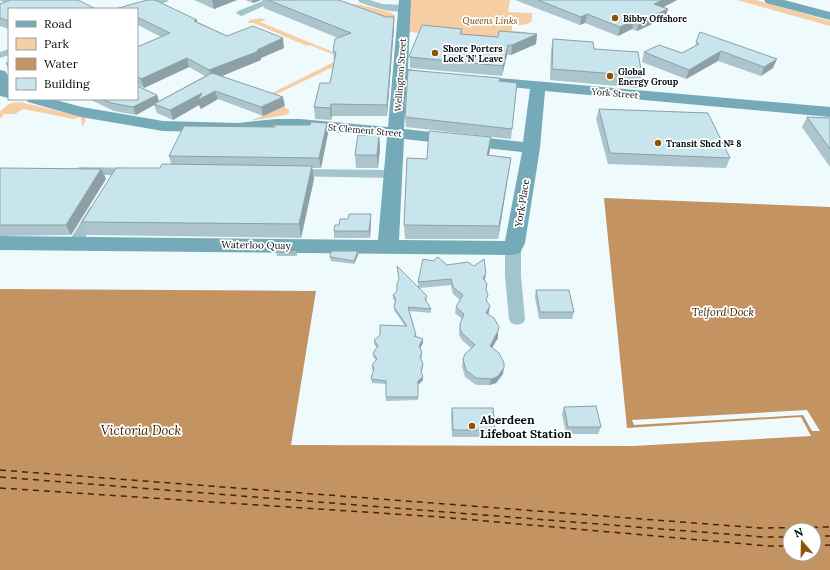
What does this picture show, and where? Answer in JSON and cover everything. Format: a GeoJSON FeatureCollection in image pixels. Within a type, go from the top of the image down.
{"type":"FeatureCollection","features":[{"type":"Feature","properties":{"kind":"street"},"geometry":{"type":"LineString","coordinates":[[138,8],[164,0]]}},
{"type":"Feature","properties":{"kind":"street"},"geometry":{"type":"LineString","coordinates":[[241,13],[273,0]]}},
{"type":"Feature","properties":{"kind":"street"},"geometry":{"type":"LineString","coordinates":[[362,0],[381,7],[404,4]]}},
{"type":"Feature","properties":{"kind":"street"},"geometry":{"type":"LineString","coordinates":[[770,0],[830,16]]}},
{"type":"Feature","properties":{"kind":"street","name":"Wellington Street"},"geometry":{"type":"LineString","coordinates":[[388,246],[404,4]]}},
{"type":"Feature","properties":{"kind":"street"},"geometry":{"type":"LineString","coordinates":[[400,73],[455,78]]}},
{"type":"Feature","properties":{"kind":"street"},"geometry":{"type":"LineString","coordinates":[[3,74],[5,83],[4,94]]}},
{"type":"Feature","properties":{"kind":"street","name":"York Street"},"geometry":{"type":"LineString","coordinates":[[470,80],[830,112]]}},
{"type":"Feature","properties":{"kind":"street","name":"York Place"},"geometry":{"type":"LineString","coordinates":[[517,320],[513,276],[513,248],[530,148],[538,86]]}},
{"type":"Feature","properties":{"kind":"street","name":"St Clement Street"},"geometry":{"type":"LineString","coordinates":[[38,100],[81,112],[165,127],[238,128],[293,124],[396,133],[530,148]]}},
{"type":"Feature","properties":{"kind":"street"},"geometry":{"type":"LineString","coordinates":[[64,171],[150,172]]}},
{"type":"Feature","properties":{"kind":"street"},"geometry":{"type":"LineString","coordinates":[[112,184],[119,171]]}},
{"type":"Feature","properties":{"kind":"street"},"geometry":{"type":"LineString","coordinates":[[275,173],[392,174]]}},
{"type":"Feature","properties":{"kind":"street"},"geometry":{"type":"LineString","coordinates":[[75,243],[102,200]]}},
{"type":"Feature","properties":{"kind":"street","name":"Waterloo Quay"},"geometry":{"type":"LineString","coordinates":[[0,243],[513,248]]}},
{"type":"Feature","properties":{"kind":"green space","name":"Queens Links"},"geometry":{"type":"Polygon","coordinates":[[[410,0],[510,0],[508,12],[532,13],[532,21],[530,23],[520,25],[512,24],[512,31],[526,32],[532,35],[534,47],[526,43],[409,32],[410,0]]]}},
{"type":"Feature","properties":{"kind":"green space"},"geometry":{"type":"Polygon","coordinates":[[[737,0],[756,0],[830,21],[830,26],[737,0]]]}},
{"type":"Feature","properties":{"kind":"green space"},"geometry":{"type":"Polygon","coordinates":[[[354,4],[375,8],[395,15],[394,28],[386,28],[385,17],[354,6],[349,8],[349,6],[354,4]]]}},
{"type":"Feature","properties":{"kind":"green space"},"geometry":{"type":"Polygon","coordinates":[[[261,18],[266,20],[260,22],[343,56],[341,58],[310,45],[307,46],[254,23],[247,23],[250,20],[261,18]]]}},
{"type":"Feature","properties":{"kind":"green space"},"geometry":{"type":"Polygon","coordinates":[[[340,59],[355,66],[334,64],[333,67],[277,94],[283,98],[273,102],[236,89],[245,84],[266,96],[340,59]]]}},
{"type":"Feature","properties":{"kind":"green space"},"geometry":{"type":"Polygon","coordinates":[[[20,102],[84,117],[86,120],[82,127],[81,117],[74,119],[23,109],[15,114],[4,114],[0,119],[0,112],[4,107],[11,103],[20,102]]]}},
{"type":"Feature","properties":{"kind":"green space"},"geometry":{"type":"Polygon","coordinates":[[[284,107],[289,110],[289,113],[286,115],[250,121],[284,107]]]}},
{"type":"Feature","properties":{"kind":"water","name":"Victoria Dock"},"geometry":{"type":"Polygon","coordinates":[[[604,198],[830,207],[830,570],[0,570],[0,289],[316,291],[291,445],[633,446],[811,436],[801,417],[627,428],[604,198]]]}},
{"type":"Feature","properties":{"kind":"pier"},"geometry":{"type":"Polygon","coordinates":[[[807,410],[820,431],[812,431],[803,415],[634,425],[632,420],[807,410]]]}},
{"type":"Feature","properties":{"kind":"building"},"geometry":{"type":"Polygon","coordinates":[[[10,0],[78,0],[94,8],[8,8],[8,21],[0,18],[0,4],[10,0]]]}},
{"type":"Feature","properties":{"kind":"building"},"geometry":{"type":"Polygon","coordinates":[[[147,0],[155,0],[197,20],[194,21],[227,36],[253,26],[283,38],[257,50],[259,51],[209,70],[187,58],[141,79],[138,77],[138,47],[170,33],[138,17],[138,8],[119,8],[147,0]]]}},
{"type":"Feature","properties":{"kind":"building"},"geometry":{"type":"Polygon","coordinates":[[[268,0],[339,0],[386,17],[394,17],[387,105],[331,104],[330,108],[314,107],[320,83],[330,83],[336,52],[333,51],[335,39],[351,33],[268,0]]]}},
{"type":"Feature","properties":{"kind":"building"},"geometry":{"type":"Polygon","coordinates":[[[538,0],[663,0],[654,4],[668,9],[639,22],[634,20],[620,27],[587,14],[581,17],[538,0]]]}},
{"type":"Feature","properties":{"kind":"building"},"geometry":{"type":"Polygon","coordinates":[[[422,25],[462,29],[460,34],[498,37],[499,31],[537,34],[512,45],[508,45],[503,66],[409,57],[422,25]]]}},
{"type":"Feature","properties":{"kind":"building"},"geometry":{"type":"Polygon","coordinates":[[[700,32],[777,59],[764,67],[721,51],[689,70],[644,52],[659,45],[682,53],[699,44],[696,42],[700,32]]]}},
{"type":"Feature","properties":{"kind":"building"},"geometry":{"type":"Polygon","coordinates":[[[553,39],[593,42],[594,49],[638,52],[642,76],[552,69],[553,39]]]}},
{"type":"Feature","properties":{"kind":"building"},"geometry":{"type":"Polygon","coordinates":[[[408,70],[500,78],[499,81],[517,83],[512,129],[405,117],[408,70]]]}},
{"type":"Feature","properties":{"kind":"building"},"geometry":{"type":"Polygon","coordinates":[[[212,73],[283,97],[261,107],[215,91],[198,100],[202,93],[170,110],[154,104],[212,73]]]}},
{"type":"Feature","properties":{"kind":"building"},"geometry":{"type":"Polygon","coordinates":[[[138,86],[157,95],[133,107],[111,103],[104,100],[138,100],[138,86]]]}},
{"type":"Feature","properties":{"kind":"building","name":"Transit Shed № 8"},"geometry":{"type":"Polygon","coordinates":[[[599,109],[708,113],[730,158],[610,153],[599,109]]]}},
{"type":"Feature","properties":{"kind":"building"},"geometry":{"type":"Polygon","coordinates":[[[807,117],[830,118],[830,149],[807,117]]]}},
{"type":"Feature","properties":{"kind":"building"},"geometry":{"type":"Polygon","coordinates":[[[311,122],[327,123],[319,158],[169,156],[184,126],[275,127],[271,125],[310,125],[311,122]]]}},
{"type":"Feature","properties":{"kind":"building"},"geometry":{"type":"Polygon","coordinates":[[[429,131],[491,137],[487,155],[511,158],[499,226],[404,225],[407,158],[427,159],[429,131]]]}},
{"type":"Feature","properties":{"kind":"building"},"geometry":{"type":"Polygon","coordinates":[[[358,135],[379,135],[377,155],[355,155],[358,135]]]}},
{"type":"Feature","properties":{"kind":"building"},"geometry":{"type":"Polygon","coordinates":[[[162,164],[312,166],[299,224],[82,222],[116,168],[160,168],[162,164]]]}},
{"type":"Feature","properties":{"kind":"building"},"geometry":{"type":"Polygon","coordinates":[[[0,168],[101,169],[66,225],[0,225],[0,168]]]}},
{"type":"Feature","properties":{"kind":"building"},"geometry":{"type":"Polygon","coordinates":[[[349,214],[371,214],[369,231],[334,231],[335,225],[339,225],[340,219],[348,219],[349,214]]]}},
{"type":"Feature","properties":{"kind":"building"},"geometry":{"type":"Polygon","coordinates":[[[297,251],[297,253],[276,252],[297,251]]]}},
{"type":"Feature","properties":{"kind":"building"},"geometry":{"type":"Polygon","coordinates":[[[331,251],[358,251],[354,261],[330,257],[331,251]]]}},
{"type":"Feature","properties":{"kind":"building"},"geometry":{"type":"Polygon","coordinates":[[[438,257],[447,265],[468,262],[474,266],[484,259],[486,273],[483,278],[487,284],[486,289],[488,295],[486,300],[490,306],[486,313],[494,318],[499,327],[490,346],[499,353],[504,363],[504,368],[497,377],[491,379],[476,378],[466,370],[463,359],[465,354],[475,345],[462,333],[460,329],[460,324],[464,314],[456,307],[463,295],[453,287],[451,279],[418,282],[423,259],[433,261],[438,257]]]}},
{"type":"Feature","properties":{"kind":"building"},"geometry":{"type":"Polygon","coordinates":[[[397,266],[427,296],[425,299],[431,309],[408,307],[416,335],[414,336],[423,339],[419,346],[422,352],[420,357],[423,364],[421,371],[423,377],[418,381],[418,397],[386,397],[386,381],[371,379],[374,368],[372,365],[377,359],[373,353],[378,346],[374,340],[380,335],[380,325],[407,326],[394,307],[396,299],[393,295],[397,291],[397,283],[399,280],[397,266]]]}},
{"type":"Feature","properties":{"kind":"building"},"geometry":{"type":"Polygon","coordinates":[[[536,290],[569,290],[574,312],[540,312],[536,290]]]}},
{"type":"Feature","properties":{"kind":"building"},"geometry":{"type":"Polygon","coordinates":[[[596,406],[601,427],[568,427],[564,407],[596,406]]]}},
{"type":"Feature","properties":{"kind":"building","name":"Aberdeen Lifeboat Station"},"geometry":{"type":"Polygon","coordinates":[[[452,408],[493,408],[495,430],[453,430],[452,408]]]}},
{"type":"Feature","properties":{"kind":"ferry route"},"geometry":{"type":"LineString","coordinates":[[0,470],[760,528],[830,527]]}},
{"type":"Feature","properties":{"kind":"ferry route"},"geometry":{"type":"LineString","coordinates":[[0,477],[764,537],[782,537]]}},
{"type":"Feature","properties":{"kind":"ferry route"},"geometry":{"type":"LineString","coordinates":[[0,488],[440,517],[782,546]]}},
{"type":"Feature","properties":{"kind":"ferry route"},"geometry":{"type":"LineString","coordinates":[[822,536],[830,536]]}},
{"type":"Feature","properties":{"kind":"ferry route"},"geometry":{"type":"LineString","coordinates":[[822,546],[830,545]]}},
{"type":"Feature","properties":{"kind":"place","name":"Bibby Offshore"},"geometry":{"type":"Point","coordinates":[615,18]}},
{"type":"Feature","properties":{"kind":"place","name":"Shore Porters Lock 'N' Leave"},"geometry":{"type":"Point","coordinates":[435,53]}},
{"type":"Feature","properties":{"kind":"place","name":"Global Energy Group"},"geometry":{"type":"Point","coordinates":[610,76]}},
{"type":"Feature","properties":{"kind":"place","name":"Transit Shed № 8"},"geometry":{"type":"Point","coordinates":[658,143]}},
{"type":"Feature","properties":{"kind":"place","name":"Aberdeen Lifeboat Station"},"geometry":{"type":"Point","coordinates":[472,426]}},
{"type":"Feature","properties":{"kind":"water label","name":"Telford Dock"},"geometry":{"type":"Point","coordinates":[723,312]}}]}
